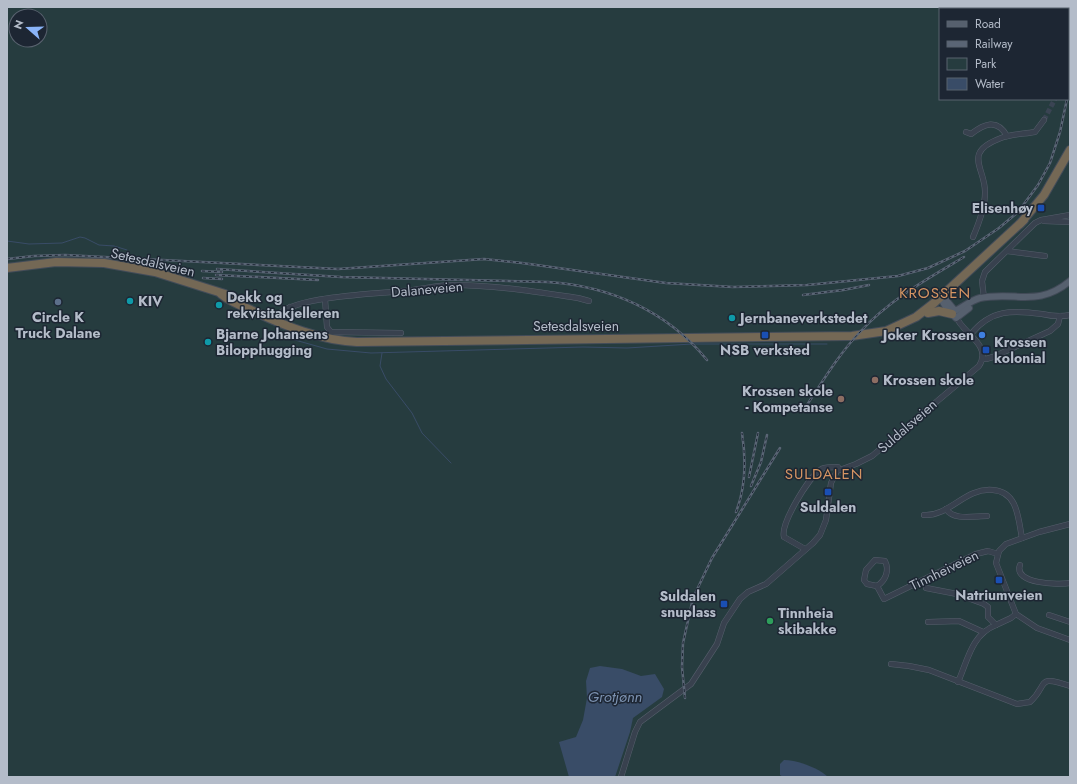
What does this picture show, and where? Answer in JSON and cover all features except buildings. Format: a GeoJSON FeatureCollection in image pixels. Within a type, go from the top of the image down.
{"type":"FeatureCollection","features":[{"type":"Feature","properties":{"kind":"highway","name":"Setesdalsveien"},"geometry":{"type":"LineString","coordinates":[[7,268],[56,262],[117,264],[173,277],[221,294],[278,320],[297,331],[301,330],[333,339],[366,343],[870,336],[887,333],[913,323],[928,313],[942,300],[1024,220],[1044,195],[1070,150]]}},
{"type":"Feature","properties":{"kind":"highway","name":"Setesdalsveien"},"geometry":{"type":"LineString","coordinates":[[852,336],[876,333],[895,328],[916,317],[942,300]]}},
{"type":"Feature","properties":{"kind":"highway"},"geometry":{"type":"LineString","coordinates":[[928,313],[939,311],[956,316]]}},
{"type":"Feature","properties":{"kind":"main road"},"geometry":{"type":"LineString","coordinates":[[942,300],[956,316],[978,299],[1002,296],[1028,298],[1043,297],[1070,281]]}},
{"type":"Feature","properties":{"kind":"street"},"geometry":{"type":"LineString","coordinates":[[973,237],[982,209],[985,193],[985,184],[978,164],[979,156],[990,143],[1007,136],[1035,132],[1044,120]]}},
{"type":"Feature","properties":{"kind":"street"},"geometry":{"type":"LineString","coordinates":[[966,132],[971,134],[985,125],[997,125],[1004,130],[1007,136]]}},
{"type":"Feature","properties":{"kind":"street"},"geometry":{"type":"LineString","coordinates":[[984,298],[982,281],[984,275],[1033,224],[1041,220],[1070,215]]}},
{"type":"Feature","properties":{"kind":"street"},"geometry":{"type":"LineString","coordinates":[[1041,220],[1070,222]]}},
{"type":"Feature","properties":{"kind":"street"},"geometry":{"type":"LineString","coordinates":[[1007,251],[1045,256]]}},
{"type":"Feature","properties":{"kind":"street","name":"Dalaneveien"},"geometry":{"type":"LineString","coordinates":[[278,320],[290,307],[298,303],[452,285],[490,287],[564,296],[589,301]]}},
{"type":"Feature","properties":{"kind":"street"},"geometry":{"type":"LineString","coordinates":[[325,299],[327,327],[331,332],[401,333]]}},
{"type":"Feature","properties":{"kind":"street"},"geometry":{"type":"LineString","coordinates":[[970,333],[990,318],[1005,312],[1060,316],[1070,315]]}},
{"type":"Feature","properties":{"kind":"street"},"geometry":{"type":"LineString","coordinates":[[956,316],[982,349],[983,358],[986,359],[1049,332],[1058,324],[1060,316]]}},
{"type":"Feature","properties":{"kind":"street","name":"Suldalsveien"},"geometry":{"type":"LineString","coordinates":[[805,550],[784,537],[785,526],[796,501],[818,471],[856,464],[872,456],[977,368],[983,358]]}},
{"type":"Feature","properties":{"kind":"street"},"geometry":{"type":"LineString","coordinates":[[621,777],[634,732],[640,722],[691,684],[717,644],[728,616],[744,595],[762,586],[817,539],[823,530],[834,468]]}},
{"type":"Feature","properties":{"kind":"street"},"geometry":{"type":"LineString","coordinates":[[924,515],[933,515],[975,492],[990,490],[1002,491],[1010,496],[1014,502],[1022,538]]}},
{"type":"Feature","properties":{"kind":"street"},"geometry":{"type":"LineString","coordinates":[[946,508],[950,514],[954,516],[987,516]]}},
{"type":"Feature","properties":{"kind":"street","name":"Tinnheiveien"},"geometry":{"type":"LineString","coordinates":[[876,586],[884,599],[976,554],[988,551],[998,554],[1006,544],[1070,524]]}},
{"type":"Feature","properties":{"kind":"street"},"geometry":{"type":"LineString","coordinates":[[998,554],[996,562],[998,570],[1016,614],[1037,628],[1070,640]]}},
{"type":"Feature","properties":{"kind":"street"},"geometry":{"type":"LineString","coordinates":[[879,559],[885,561],[887,572],[884,580],[876,586],[865,582],[864,577],[870,565],[879,559]]}},
{"type":"Feature","properties":{"kind":"street"},"geometry":{"type":"LineString","coordinates":[[1020,565],[1018,569],[1020,574],[1026,579],[1051,583],[1070,583]]}},
{"type":"Feature","properties":{"kind":"street"},"geometry":{"type":"LineString","coordinates":[[926,588],[957,594],[984,604],[988,607],[988,618],[996,625]]}},
{"type":"Feature","properties":{"kind":"street"},"geometry":{"type":"LineString","coordinates":[[958,682],[971,649],[983,632],[1008,620],[1016,614]]}},
{"type":"Feature","properties":{"kind":"street"},"geometry":{"type":"LineString","coordinates":[[1048,615],[1070,622]]}},
{"type":"Feature","properties":{"kind":"street"},"geometry":{"type":"LineString","coordinates":[[928,622],[959,621],[983,632]]}},
{"type":"Feature","properties":{"kind":"street"},"geometry":{"type":"LineString","coordinates":[[891,664],[923,669],[1000,699],[1022,704],[1033,699],[1042,685],[1047,681],[1056,681],[1070,686]]}},
{"type":"Feature","properties":{"kind":"green space"},"geometry":{"type":"Polygon","coordinates":[[[7,7],[1070,7],[1070,777],[7,777],[7,7]]]}},
{"type":"Feature","properties":{"kind":"water","name":"Grotjønn"},"geometry":{"type":"Polygon","coordinates":[[[600,666],[622,669],[641,676],[655,674],[664,689],[662,697],[633,718],[630,732],[615,777],[569,777],[559,742],[576,737],[583,720],[587,698],[586,681],[590,668],[600,666]]]}},
{"type":"Feature","properties":{"kind":"water"},"geometry":{"type":"Polygon","coordinates":[[[784,760],[795,761],[808,765],[828,777],[783,777],[780,775],[780,764],[784,760]]]}},
{"type":"Feature","properties":{"kind":"waterway"},"geometry":{"type":"LineString","coordinates":[[7,241],[29,244],[62,243],[80,237],[99,245],[114,246],[127,250]]}},
{"type":"Feature","properties":{"kind":"waterway"},"geometry":{"type":"LineString","coordinates":[[270,333],[327,349],[371,353],[583,347],[627,348],[692,344],[827,344]]}},
{"type":"Feature","properties":{"kind":"waterway"},"geometry":{"type":"LineString","coordinates":[[382,353],[380,366],[386,379],[412,413],[422,433],[451,463]]}},
{"type":"Feature","properties":{"kind":"tunnel"},"geometry":{"type":"LineString","coordinates":[[1044,120],[1054,100]]}},
{"type":"Feature","properties":{"kind":"railway"},"geometry":{"type":"LineString","coordinates":[[1069,87],[1070,82]]}},
{"type":"Feature","properties":{"kind":"railway"},"geometry":{"type":"LineString","coordinates":[[7,259],[65,255],[338,269],[484,259],[666,283],[733,287],[807,285],[898,276],[928,268],[965,251],[999,228],[1018,212],[1038,185],[1050,163],[1060,132],[1067,100]]}},
{"type":"Feature","properties":{"kind":"railway"},"geometry":{"type":"LineString","coordinates":[[803,411],[844,350],[871,320],[909,291],[964,257]]}},
{"type":"Feature","properties":{"kind":"railway"},"geometry":{"type":"LineString","coordinates":[[217,269],[341,277],[548,282],[571,284],[593,289],[636,304],[674,328],[707,360]]}},
{"type":"Feature","properties":{"kind":"railway"},"geometry":{"type":"LineString","coordinates":[[202,271],[222,272]]}},
{"type":"Feature","properties":{"kind":"railway"},"geometry":{"type":"LineString","coordinates":[[216,275],[318,280]]}},
{"type":"Feature","properties":{"kind":"railway"},"geometry":{"type":"LineString","coordinates":[[203,278],[222,279]]}},
{"type":"Feature","properties":{"kind":"railway"},"geometry":{"type":"LineString","coordinates":[[803,295],[869,285]]}},
{"type":"Feature","properties":{"kind":"railway"},"geometry":{"type":"LineString","coordinates":[[736,512],[742,493],[744,473],[742,433]]}},
{"type":"Feature","properties":{"kind":"railway"},"geometry":{"type":"LineString","coordinates":[[749,477],[758,433]]}},
{"type":"Feature","properties":{"kind":"railway"},"geometry":{"type":"LineString","coordinates":[[751,486],[761,462],[767,435]]}},
{"type":"Feature","properties":{"kind":"railway"},"geometry":{"type":"LineString","coordinates":[[685,698],[682,667],[683,643],[693,598],[712,558],[780,448]]}},
{"type":"Feature","properties":{"kind":"place","name":"Elisenhøy"},"geometry":{"type":"Point","coordinates":[1041,208]}},
{"type":"Feature","properties":{"kind":"place","name":"KIV"},"geometry":{"type":"Point","coordinates":[130,301]}},
{"type":"Feature","properties":{"kind":"place","name":"Circle K Truck Dalane"},"geometry":{"type":"Point","coordinates":[58,302]}},
{"type":"Feature","properties":{"kind":"place","name":"Dekk og rekvisitakjelleren"},"geometry":{"type":"Point","coordinates":[219,305]}},
{"type":"Feature","properties":{"kind":"place","name":"Jernbaneverkstedet"},"geometry":{"type":"Point","coordinates":[732,318]}},
{"type":"Feature","properties":{"kind":"place","name":"NSB verksted"},"geometry":{"type":"Point","coordinates":[765,335]}},
{"type":"Feature","properties":{"kind":"place","name":"Joker Krossen"},"geometry":{"type":"Point","coordinates":[982,335]}},
{"type":"Feature","properties":{"kind":"place","name":"Bjarne Johansens Bilopphugging"},"geometry":{"type":"Point","coordinates":[208,342]}},
{"type":"Feature","properties":{"kind":"place","name":"Krossen kolonial"},"geometry":{"type":"Point","coordinates":[986,350]}},
{"type":"Feature","properties":{"kind":"place","name":"Krossen skole"},"geometry":{"type":"Point","coordinates":[875,380]}},
{"type":"Feature","properties":{"kind":"place","name":"Krossen skole - Kompetanse"},"geometry":{"type":"Point","coordinates":[841,399]}},
{"type":"Feature","properties":{"kind":"place","name":"Suldalen"},"geometry":{"type":"Point","coordinates":[828,492]}},
{"type":"Feature","properties":{"kind":"place","name":"Natriumveien"},"geometry":{"type":"Point","coordinates":[999,580]}},
{"type":"Feature","properties":{"kind":"place","name":"Suldalen snuplass"},"geometry":{"type":"Point","coordinates":[724,604]}},
{"type":"Feature","properties":{"kind":"place","name":"Tinnheia skibakke"},"geometry":{"type":"Point","coordinates":[770,621]}},
{"type":"Feature","properties":{"kind":"district","name":"KROSSEN"},"geometry":{"type":"Point","coordinates":[935,293]}},
{"type":"Feature","properties":{"kind":"district","name":"SULDALEN"},"geometry":{"type":"Point","coordinates":[824,474]}}]}
